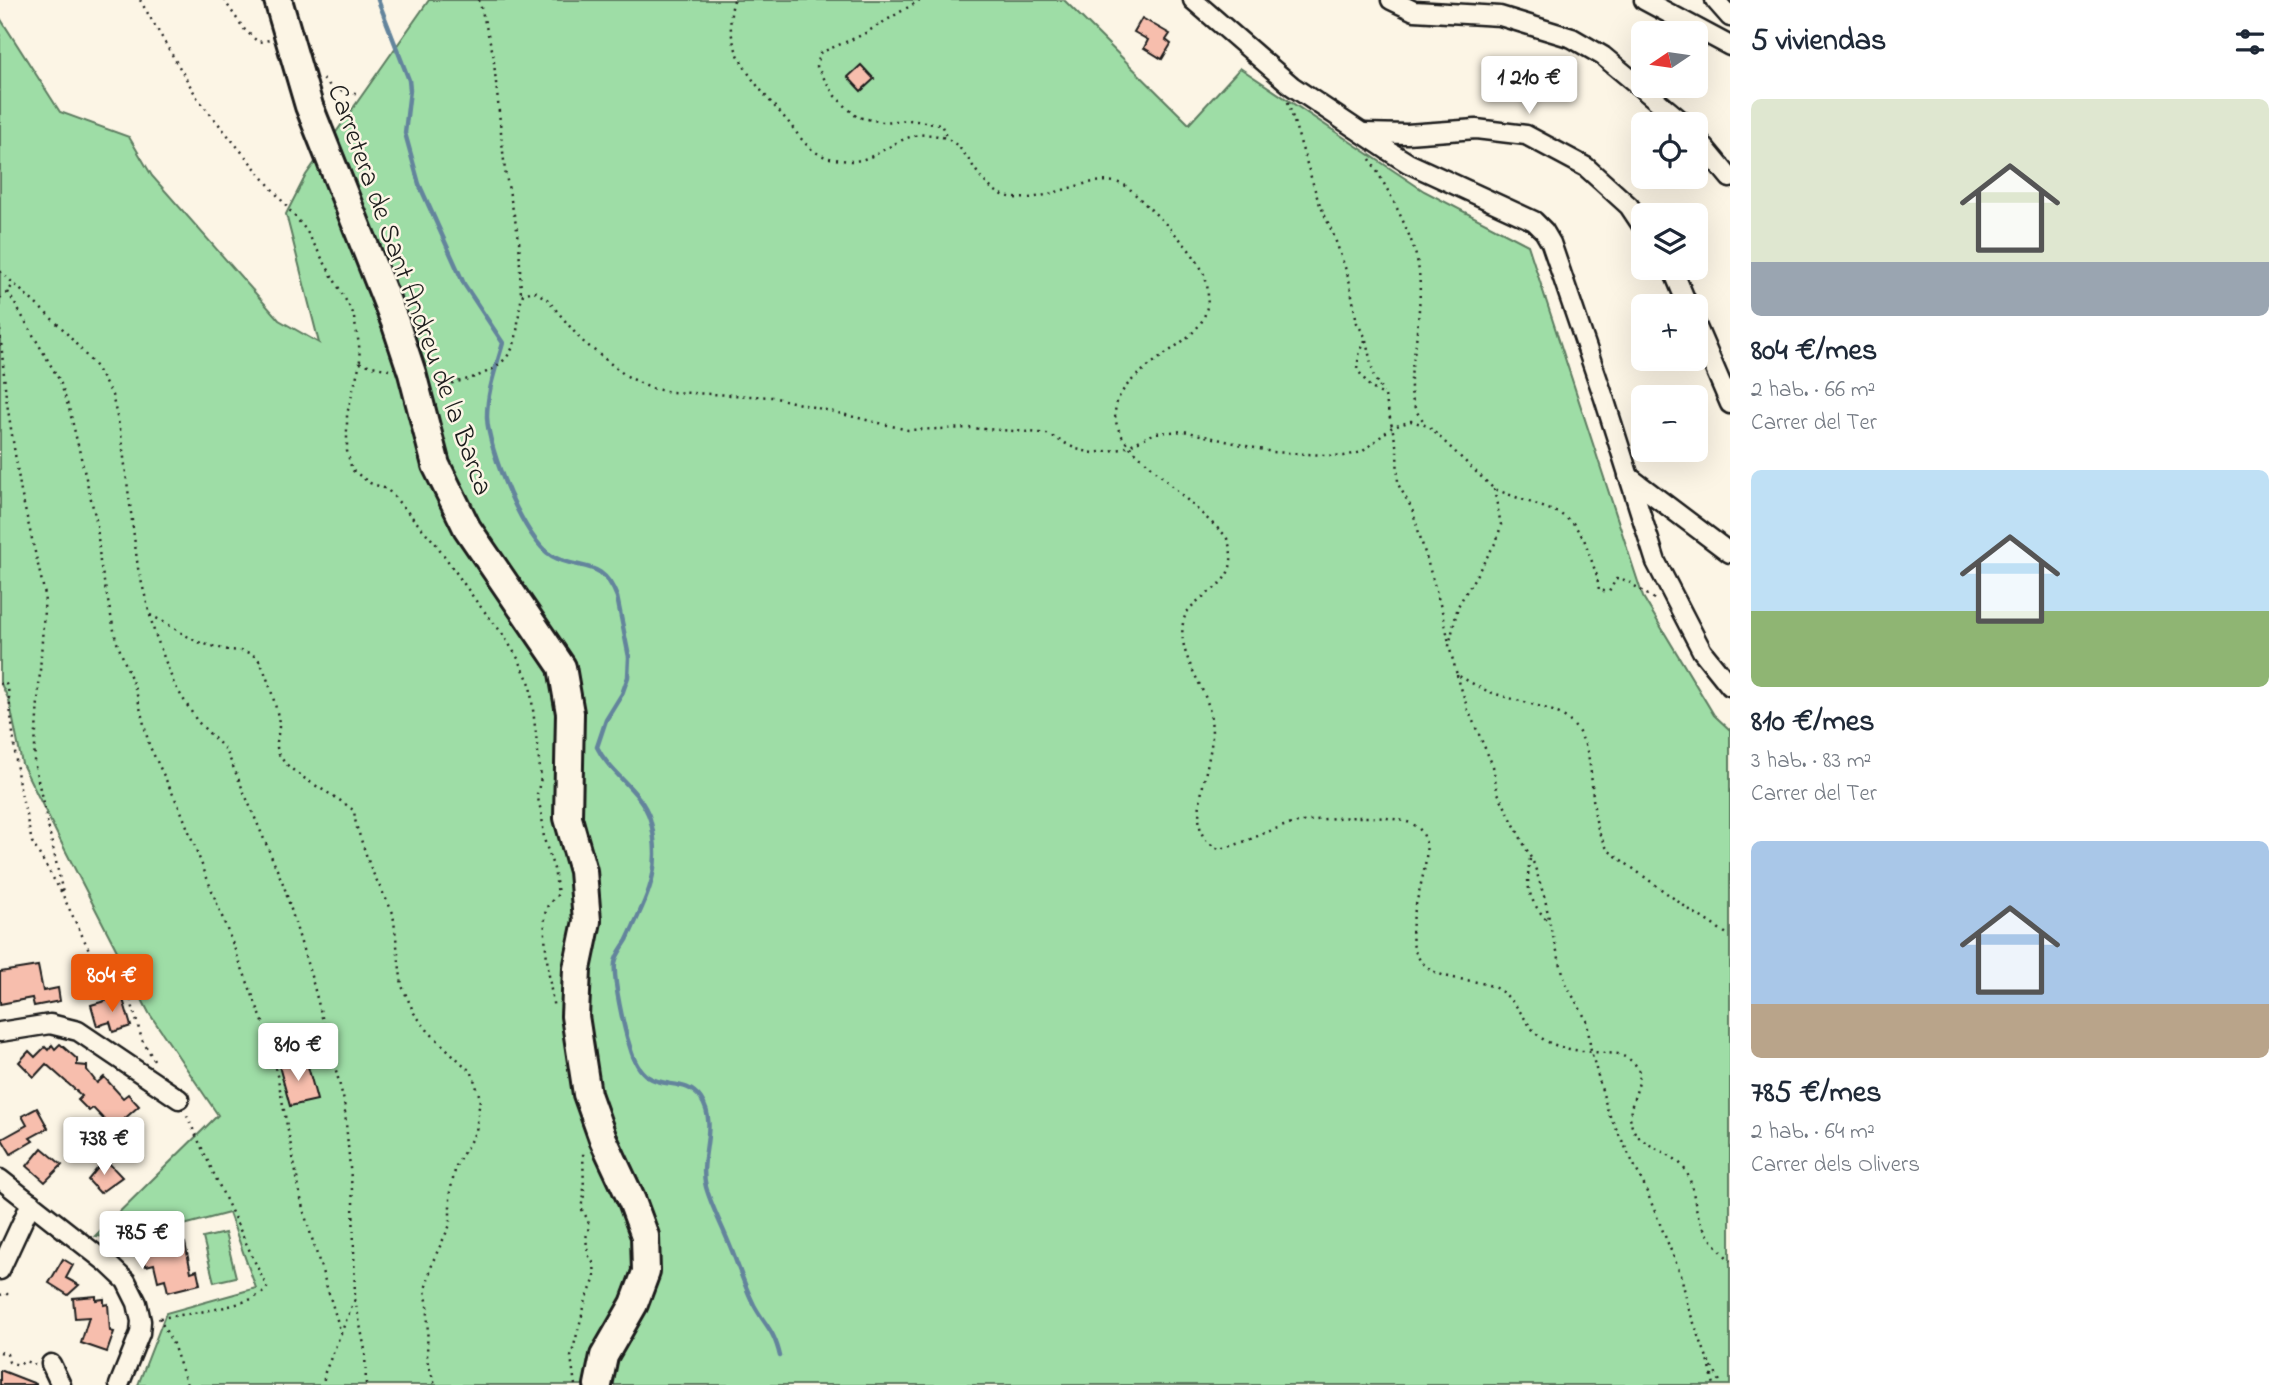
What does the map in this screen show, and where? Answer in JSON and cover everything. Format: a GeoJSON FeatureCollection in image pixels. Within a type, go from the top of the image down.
{"type":"FeatureCollection","features":[{"type":"Feature","properties":{"kind":"street","name":"Carretera de Sant Andreu de la Barca"},"geometry":{"type":"LineString","coordinates":[[278,0],[309,106],[395,322],[415,382],[436,465],[467,528],[562,667],[570,713],[568,818],[583,871],[587,921],[577,969],[575,1016],[587,1094],[603,1139],[645,1236],[646,1272],[634,1304],[604,1356],[598,1385]]}},
{"type":"Feature","properties":{"kind":"street"},"geometry":{"type":"LineString","coordinates":[[1193,0],[1279,76],[1362,133],[1408,163],[1534,221],[1544,230],[1551,243],[1651,549],[1702,651],[1730,686]]}},
{"type":"Feature","properties":{"kind":"street"},"geometry":{"type":"LineString","coordinates":[[1391,0],[1414,11],[1500,16],[1572,38],[1603,56],[1671,112]]}},
{"type":"Feature","properties":{"kind":"street"},"geometry":{"type":"LineString","coordinates":[[1644,0],[1730,46]]}},
{"type":"Feature","properties":{"kind":"street"},"geometry":{"type":"LineString","coordinates":[[1715,0],[1730,17]]}},
{"type":"Feature","properties":{"kind":"street"},"geometry":{"type":"LineString","coordinates":[[1362,133],[1407,134],[1476,129],[1526,135],[1586,167],[1631,209]]}},
{"type":"Feature","properties":{"kind":"street"},"geometry":{"type":"LineString","coordinates":[[1708,151],[1730,178]]}},
{"type":"Feature","properties":{"kind":"street"},"geometry":{"type":"LineString","coordinates":[[1708,353],[1730,404]]}},
{"type":"Feature","properties":{"kind":"street"},"geometry":{"type":"LineString","coordinates":[[1628,476],[1730,553]]}},
{"type":"Feature","properties":{"kind":"street"},"geometry":{"type":"LineString","coordinates":[[0,1032],[50,1024],[78,1031],[183,1106]]}},
{"type":"Feature","properties":{"kind":"street"},"geometry":{"type":"LineString","coordinates":[[0,1179],[126,1281],[137,1303],[141,1321],[140,1333],[119,1385]]}},
{"type":"Feature","properties":{"kind":"street"},"geometry":{"type":"LineString","coordinates":[[0,1270],[31,1203]]}},
{"type":"Feature","properties":{"kind":"street"},"geometry":{"type":"LineString","coordinates":[[43,1364],[61,1385]]}},
{"type":"Feature","properties":{"kind":"path"},"geometry":{"type":"LineString","coordinates":[[140,0],[198,99],[306,230],[353,313],[360,363],[347,414],[346,451],[352,470],[370,483],[387,489],[436,544],[502,633],[530,684],[541,778],[537,794],[544,839],[554,869],[558,894],[546,908],[545,923],[554,1011]]}},
{"type":"Feature","properties":{"kind":"path"},"geometry":{"type":"LineString","coordinates":[[224,0],[244,29],[258,42],[290,37]]}},
{"type":"Feature","properties":{"kind":"path"},"geometry":{"type":"LineString","coordinates":[[479,0],[493,53],[505,171],[519,239],[521,299]]}},
{"type":"Feature","properties":{"kind":"path"},"geometry":{"type":"LineString","coordinates":[[734,0],[731,26],[742,64],[762,93],[803,142],[820,155],[854,161],[884,150],[900,139],[921,135],[947,139],[959,147],[986,185],[1012,198],[1051,195],[1103,180],[1117,181],[1128,187],[1192,254],[1203,273],[1207,308],[1199,326],[1133,379],[1119,398],[1116,420],[1122,437],[1129,446],[1226,536],[1230,547],[1232,560],[1226,576],[1183,621],[1183,637],[1189,665],[1204,693],[1211,721],[1211,752],[1200,820],[1204,839],[1219,849],[1283,827],[1314,820],[1347,818],[1396,820],[1417,827],[1428,848],[1414,912],[1411,940],[1422,962],[1441,975],[1481,982],[1502,992],[1541,1039],[1564,1047],[1618,1054],[1625,1056],[1636,1066],[1640,1083],[1631,1114],[1634,1131],[1642,1140],[1678,1161],[1685,1169],[1700,1222],[1730,1261]]}},
{"type":"Feature","properties":{"kind":"path"},"geometry":{"type":"LineString","coordinates":[[920,0],[862,35],[820,53],[817,67],[835,96],[857,117],[883,122],[909,120],[941,124],[947,139]]}},
{"type":"Feature","properties":{"kind":"path"},"geometry":{"type":"LineString","coordinates":[[1279,76],[1318,200],[1349,279],[1357,323],[1366,338],[1374,377],[1385,396],[1397,449],[1398,484],[1412,509],[1468,710],[1493,766],[1497,791],[1531,857],[1545,899],[1566,984],[1587,1021],[1591,1051],[1608,1112],[1644,1185],[1681,1275],[1688,1307],[1709,1363],[1714,1385]]}},
{"type":"Feature","properties":{"kind":"path"},"geometry":{"type":"LineString","coordinates":[[1362,133],[1370,159],[1417,255],[1417,332],[1410,384],[1412,401],[1421,419],[1494,488],[1559,513],[1573,523],[1584,540],[1597,576],[1599,590],[1609,592],[1616,579],[1626,580],[1656,601],[1674,599]]}},
{"type":"Feature","properties":{"kind":"path"},"geometry":{"type":"LineString","coordinates":[[0,271],[62,328],[96,367],[112,395],[121,433],[138,568],[150,615],[174,684],[197,721],[226,750],[284,886],[344,1101],[353,1200],[355,1299],[365,1350],[366,1385]]}},
{"type":"Feature","properties":{"kind":"path"},"geometry":{"type":"LineString","coordinates":[[0,298],[14,283]]}},
{"type":"Feature","properties":{"kind":"path"},"geometry":{"type":"LineString","coordinates":[[360,363],[415,382],[473,378],[496,368],[507,357],[516,339],[518,308],[523,294],[534,291],[547,299],[580,340],[625,375],[650,388],[671,392],[772,397],[908,430],[970,428],[1047,434],[1076,449],[1093,453],[1122,449],[1155,433],[1184,430],[1272,452],[1344,456],[1362,452],[1391,428],[1411,421],[1428,426]]}},
{"type":"Feature","properties":{"kind":"path"},"geometry":{"type":"LineString","coordinates":[[8,292],[60,381],[70,412],[97,524],[100,562],[116,640],[136,691],[149,745],[181,811],[263,1022],[278,1080],[303,1209],[341,1334]]}},
{"type":"Feature","properties":{"kind":"path"},"geometry":{"type":"LineString","coordinates":[[0,330],[6,397],[22,492],[45,595],[34,762],[64,898]]}},
{"type":"Feature","properties":{"kind":"path"},"geometry":{"type":"LineString","coordinates":[[1366,338],[1357,369],[1370,387],[1385,396]]}},
{"type":"Feature","properties":{"kind":"path"},"geometry":{"type":"LineString","coordinates":[[1449,646],[1458,606],[1497,540],[1501,525],[1494,488]]}},
{"type":"Feature","properties":{"kind":"path"},"geometry":{"type":"LineString","coordinates":[[150,615],[184,632],[193,640],[226,650],[237,648],[260,661],[278,717],[278,752],[309,782],[329,791],[354,811],[371,869],[393,913],[398,967],[410,1004],[429,1032],[472,1073],[480,1098],[476,1130],[456,1166],[450,1192],[450,1224],[433,1261],[425,1290],[428,1306],[427,1360],[435,1385]]}},
{"type":"Feature","properties":{"kind":"path"},"geometry":{"type":"LineString","coordinates":[[1457,675],[1492,693],[1562,715],[1581,735],[1590,762],[1596,822],[1603,843],[1609,851],[1730,936]]}},
{"type":"Feature","properties":{"kind":"path"},"geometry":{"type":"LineString","coordinates":[[0,684],[5,682],[8,688],[18,779],[32,842],[64,898],[93,958],[128,990],[142,1040],[157,1064]]}},
{"type":"Feature","properties":{"kind":"path"},"geometry":{"type":"LineString","coordinates":[[1531,857],[1526,879],[1530,894],[1539,912],[1549,922]]}},
{"type":"Feature","properties":{"kind":"path"},"geometry":{"type":"LineString","coordinates":[[141,1321],[229,1306],[262,1294],[267,1288],[183,1106]]}},
{"type":"Feature","properties":{"kind":"path"},"geometry":{"type":"LineString","coordinates":[[575,1385],[571,1357],[594,1278],[594,1264],[588,1255],[587,1247],[588,1220],[582,1208],[583,1146]]}},
{"type":"Feature","properties":{"kind":"path"},"geometry":{"type":"LineString","coordinates":[[0,1295],[6,1293],[10,1297]]}},
{"type":"Feature","properties":{"kind":"path"},"geometry":{"type":"LineString","coordinates":[[323,1385],[355,1299]]}},
{"type":"Feature","properties":{"kind":"path"},"geometry":{"type":"LineString","coordinates":[[160,1318],[187,1385]]}},
{"type":"Feature","properties":{"kind":"path"},"geometry":{"type":"LineString","coordinates":[[0,1352],[7,1354],[9,1362],[19,1365],[25,1361],[43,1364]]}},
{"type":"Feature","properties":{"kind":"path"},"geometry":{"type":"LineString","coordinates":[[1709,1363],[1722,1385]]}},
{"type":"Feature","properties":{"kind":"green space"},"geometry":{"type":"Polygon","coordinates":[[[429,0],[1064,0],[1189,124],[1240,68],[1424,191],[1528,245],[1643,597],[1714,715],[1730,730],[1730,1385],[138,1385],[166,1313],[256,1288],[229,1213],[131,1239],[95,1236],[218,1115],[149,1013],[61,842],[22,764],[9,700],[0,682],[0,18],[60,112],[129,137],[152,176],[279,320],[319,343],[286,214],[306,175],[429,0]]]}},
{"type":"Feature","properties":{"kind":"green space"},"geometry":{"type":"Polygon","coordinates":[[[225,1233],[236,1277],[214,1282],[203,1238],[225,1233]]]}},
{"type":"Feature","properties":{"kind":"building"},"geometry":{"type":"Polygon","coordinates":[[[1142,18],[1170,34],[1166,40],[1171,44],[1162,59],[1144,48],[1148,40],[1134,32],[1142,18]]]}},
{"type":"Feature","properties":{"kind":"building"},"geometry":{"type":"Polygon","coordinates":[[[861,65],[874,79],[861,91],[848,77],[861,65]]]}},
{"type":"Feature","properties":{"kind":"building"},"geometry":{"type":"Polygon","coordinates":[[[38,966],[43,991],[58,988],[60,1001],[34,1006],[32,998],[0,1004],[0,972],[38,966]]]}},
{"type":"Feature","properties":{"kind":"building"},"geometry":{"type":"Polygon","coordinates":[[[122,996],[131,1026],[113,1032],[110,1022],[97,1026],[91,1005],[122,996]]]}},
{"type":"Feature","properties":{"kind":"building"},"geometry":{"type":"Polygon","coordinates":[[[60,1044],[77,1059],[77,1065],[87,1066],[97,1083],[104,1077],[123,1098],[128,1094],[139,1106],[113,1129],[93,1108],[89,1111],[78,1100],[82,1096],[46,1064],[34,1077],[19,1062],[29,1051],[35,1057],[45,1047],[48,1050],[52,1045],[55,1049],[60,1044]]]}},
{"type":"Feature","properties":{"kind":"building"},"geometry":{"type":"Polygon","coordinates":[[[306,1059],[317,1100],[290,1106],[279,1066],[306,1059]]]}},
{"type":"Feature","properties":{"kind":"building"},"geometry":{"type":"Polygon","coordinates":[[[37,1108],[48,1128],[30,1138],[33,1141],[11,1154],[2,1139],[27,1125],[22,1116],[37,1108]]]}},
{"type":"Feature","properties":{"kind":"building"},"geometry":{"type":"Polygon","coordinates":[[[42,1148],[62,1165],[45,1182],[27,1166],[42,1148]]]}},
{"type":"Feature","properties":{"kind":"building"},"geometry":{"type":"Polygon","coordinates":[[[105,1159],[122,1177],[100,1193],[88,1180],[105,1159]]]}},
{"type":"Feature","properties":{"kind":"building"},"geometry":{"type":"Polygon","coordinates":[[[185,1243],[191,1272],[197,1270],[200,1284],[168,1292],[165,1279],[158,1281],[154,1264],[146,1266],[143,1253],[185,1243]]]}},
{"type":"Feature","properties":{"kind":"building"},"geometry":{"type":"Polygon","coordinates":[[[63,1259],[73,1265],[66,1278],[79,1285],[68,1295],[49,1283],[63,1259]]]}},
{"type":"Feature","properties":{"kind":"building"},"geometry":{"type":"Polygon","coordinates":[[[96,1296],[96,1300],[104,1299],[104,1305],[108,1304],[110,1331],[114,1332],[107,1352],[81,1343],[89,1317],[75,1318],[73,1298],[96,1296]]]}},
{"type":"Feature","properties":{"kind":"building"},"geometry":{"type":"Polygon","coordinates":[[[0,1370],[36,1384],[36,1385],[0,1385],[0,1370]]]}},
{"type":"Feature","properties":{"kind":"waterway"},"geometry":{"type":"LineString","coordinates":[[378,0],[409,80],[405,133],[419,184],[464,284],[503,343],[490,389],[487,417],[494,450],[509,493],[519,514],[541,547],[562,561],[597,571],[611,584],[617,597],[629,657],[628,677],[622,694],[606,720],[597,747],[646,809],[654,837],[655,853],[647,896],[615,963],[622,1017],[630,1047],[637,1064],[645,1074],[654,1080],[684,1086],[693,1091],[706,1109],[706,1187],[750,1297],[772,1334],[780,1356]]}}]}
